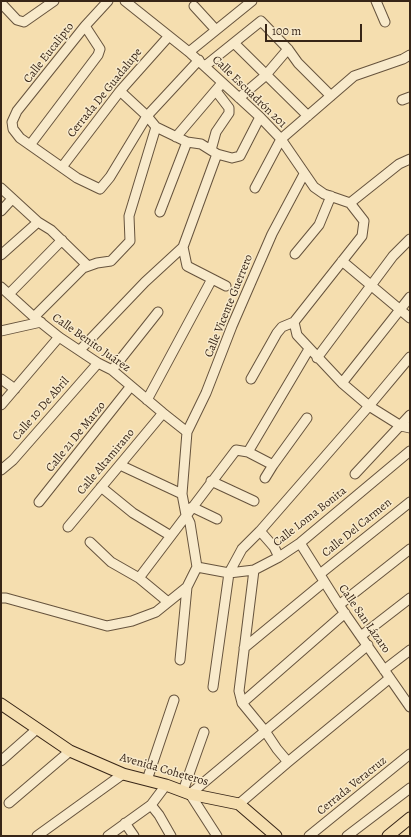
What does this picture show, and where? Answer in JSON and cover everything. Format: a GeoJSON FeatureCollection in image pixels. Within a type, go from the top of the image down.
{"type":"FeatureCollection","features":[{"type":"Feature","properties":{"kind":"main road","name":"Avenida Coheteros"},"geometry":{"type":"LineString","coordinates":[[2,707],[70,750],[123,774],[187,792],[239,804],[276,836]]}},
{"type":"Feature","properties":{"kind":"main road"},"geometry":{"type":"LineString","coordinates":[[388,836],[410,818]]}},
{"type":"Feature","properties":{"kind":"street"},"geometry":{"type":"LineString","coordinates":[[1,2],[17,20],[24,22],[54,1]]}},
{"type":"Feature","properties":{"kind":"street","name":"Calle Eucalipto"},"geometry":{"type":"LineString","coordinates":[[30,145],[20,138],[13,129],[12,122],[17,111],[85,26],[108,1]]}},
{"type":"Feature","properties":{"kind":"street","name":"Calle Escuadrón 201"},"geometry":{"type":"LineString","coordinates":[[125,1],[202,63],[260,117],[281,139],[314,187],[324,194],[350,203]]}},
{"type":"Feature","properties":{"kind":"street"},"geometry":{"type":"LineString","coordinates":[[376,1],[385,22]]}},
{"type":"Feature","properties":{"kind":"street"},"geometry":{"type":"LineString","coordinates":[[189,52],[246,3]]}},
{"type":"Feature","properties":{"kind":"street"},"geometry":{"type":"LineString","coordinates":[[194,6],[216,30]]}},
{"type":"Feature","properties":{"kind":"street"},"geometry":{"type":"LineString","coordinates":[[85,26],[100,49],[98,55],[30,145],[77,178],[100,189],[110,177],[147,116],[202,63],[234,43],[261,21],[288,49],[298,63],[331,96]]}},
{"type":"Feature","properties":{"kind":"street","name":"Cerrada De Guadalupe"},"geometry":{"type":"LineString","coordinates":[[62,167],[120,91],[169,36]]}},
{"type":"Feature","properties":{"kind":"street"},"geometry":{"type":"LineString","coordinates":[[234,43],[265,76],[308,116]]}},
{"type":"Feature","properties":{"kind":"street"},"geometry":{"type":"LineString","coordinates":[[239,98],[265,76],[288,49]]}},
{"type":"Feature","properties":{"kind":"street"},"geometry":{"type":"LineString","coordinates":[[255,188],[281,139],[354,76],[403,59],[410,55]]}},
{"type":"Feature","properties":{"kind":"street"},"geometry":{"type":"LineString","coordinates":[[176,137],[222,83]]}},
{"type":"Feature","properties":{"kind":"street"},"geometry":{"type":"LineString","coordinates":[[120,91],[147,116],[156,127],[187,142],[201,144],[214,152],[232,158],[240,156],[260,117]]}},
{"type":"Feature","properties":{"kind":"street"},"geometry":{"type":"LineString","coordinates":[[80,350],[144,282],[183,247],[214,152],[216,132],[229,113],[229,108],[216,91]]}},
{"type":"Feature","properties":{"kind":"street"},"geometry":{"type":"LineString","coordinates":[[1,331],[38,320],[82,268],[111,260],[130,241],[129,216],[156,127]]}},
{"type":"Feature","properties":{"kind":"street"},"geometry":{"type":"LineString","coordinates":[[160,212],[187,142]]}},
{"type":"Feature","properties":{"kind":"street"},"geometry":{"type":"LineString","coordinates":[[251,379],[277,333],[282,327],[294,322],[362,236],[364,221],[350,203],[399,164],[410,159]]}},
{"type":"Feature","properties":{"kind":"street","name":"Calle Vicente Guerrero"},"geometry":{"type":"LineString","coordinates":[[197,567],[190,523],[186,515],[182,494],[187,432],[206,393],[232,326],[272,234],[304,174]]}},
{"type":"Feature","properties":{"kind":"street"},"geometry":{"type":"LineString","coordinates":[[1,188],[38,222],[52,230],[88,266]]}},
{"type":"Feature","properties":{"kind":"street"},"geometry":{"type":"LineString","coordinates":[[295,254],[319,225],[331,196]]}},
{"type":"Feature","properties":{"kind":"street"},"geometry":{"type":"LineString","coordinates":[[1,211],[12,199]]}},
{"type":"Feature","properties":{"kind":"street"},"geometry":{"type":"LineString","coordinates":[[1,255],[38,222]]}},
{"type":"Feature","properties":{"kind":"street"},"geometry":{"type":"LineString","coordinates":[[317,358],[393,256],[410,239]]}},
{"type":"Feature","properties":{"kind":"street"},"geometry":{"type":"LineString","coordinates":[[9,294],[62,240]]}},
{"type":"Feature","properties":{"kind":"street"},"geometry":{"type":"LineString","coordinates":[[183,247],[188,266],[226,286]]}},
{"type":"Feature","properties":{"kind":"street"},"geometry":{"type":"LineString","coordinates":[[342,261],[410,318]]}},
{"type":"Feature","properties":{"kind":"street"},"geometry":{"type":"LineString","coordinates":[[147,400],[212,278]]}},
{"type":"Feature","properties":{"kind":"street","name":"Calle Benito Juárez"},"geometry":{"type":"LineString","coordinates":[[1,287],[59,337],[98,363],[112,370],[187,432]]}},
{"type":"Feature","properties":{"kind":"street"},"geometry":{"type":"LineString","coordinates":[[342,383],[410,297]]}},
{"type":"Feature","properties":{"kind":"street"},"geometry":{"type":"LineString","coordinates":[[112,370],[158,312]]}},
{"type":"Feature","properties":{"kind":"street"},"geometry":{"type":"LineString","coordinates":[[294,322],[297,335],[342,383],[369,406],[405,427]]}},
{"type":"Feature","properties":{"kind":"street"},"geometry":{"type":"LineString","coordinates":[[1,405],[59,337]]}},
{"type":"Feature","properties":{"kind":"street"},"geometry":{"type":"LineString","coordinates":[[248,452],[309,349]]}},
{"type":"Feature","properties":{"kind":"street"},"geometry":{"type":"LineString","coordinates":[[213,687],[229,573],[242,549],[260,531],[410,357]]}},
{"type":"Feature","properties":{"kind":"street","name":"Calle 10 De Abril"},"geometry":{"type":"LineString","coordinates":[[1,470],[12,460],[98,363]]}},
{"type":"Feature","properties":{"kind":"street"},"geometry":{"type":"LineString","coordinates":[[1,379],[14,389]]}},
{"type":"Feature","properties":{"kind":"street","name":"Calle 21 De Marzo"},"geometry":{"type":"LineString","coordinates":[[39,502],[131,386]]}},
{"type":"Feature","properties":{"kind":"street","name":"Calle Altamirano"},"geometry":{"type":"LineString","coordinates":[[68,527],[163,413]]}},
{"type":"Feature","properties":{"kind":"street"},"geometry":{"type":"LineString","coordinates":[[355,474],[405,427],[410,416]]}},
{"type":"Feature","properties":{"kind":"street"},"geometry":{"type":"LineString","coordinates":[[265,478],[272,465],[307,418]]}},
{"type":"Feature","properties":{"kind":"street"},"geometry":{"type":"LineString","coordinates":[[139,578],[211,481],[236,450],[248,452],[272,465]]}},
{"type":"Feature","properties":{"kind":"street","name":"Calle Loma Bonita"},"geometry":{"type":"LineString","coordinates":[[197,567],[229,573],[254,570],[279,557],[300,543],[410,451]]}},
{"type":"Feature","properties":{"kind":"street"},"geometry":{"type":"LineString","coordinates":[[120,465],[182,494]]}},
{"type":"Feature","properties":{"kind":"street"},"geometry":{"type":"LineString","coordinates":[[211,481],[254,501]]}},
{"type":"Feature","properties":{"kind":"street"},"geometry":{"type":"LineString","coordinates":[[101,487],[133,513],[170,536]]}},
{"type":"Feature","properties":{"kind":"street","name":"Calle Del Carmen"},"geometry":{"type":"LineString","coordinates":[[244,648],[410,502]]}},
{"type":"Feature","properties":{"kind":"street"},"geometry":{"type":"LineString","coordinates":[[192,507],[217,518]]}},
{"type":"Feature","properties":{"kind":"street"},"geometry":{"type":"LineString","coordinates":[[260,531],[274,548],[279,557]]}},
{"type":"Feature","properties":{"kind":"street"},"geometry":{"type":"LineString","coordinates":[[90,542],[111,562],[139,578],[168,602]]}},
{"type":"Feature","properties":{"kind":"street","name":"Calle San Lázaro"},"geometry":{"type":"LineString","coordinates":[[300,543],[339,605],[409,703]]}},
{"type":"Feature","properties":{"kind":"street"},"geometry":{"type":"LineString","coordinates":[[339,605],[410,549]]}},
{"type":"Feature","properties":{"kind":"street"},"geometry":{"type":"LineString","coordinates":[[180,660],[187,587],[197,567]]}},
{"type":"Feature","properties":{"kind":"street"},"geometry":{"type":"LineString","coordinates":[[254,570],[239,691],[242,703],[288,762]]}},
{"type":"Feature","properties":{"kind":"street"},"geometry":{"type":"LineString","coordinates":[[1,598],[6,598],[107,626],[132,621],[156,612],[187,587]]}},
{"type":"Feature","properties":{"kind":"street"},"geometry":{"type":"LineString","coordinates":[[361,636],[410,598]]}},
{"type":"Feature","properties":{"kind":"street"},"geometry":{"type":"LineString","coordinates":[[242,703],[345,613]]}},
{"type":"Feature","properties":{"kind":"street"},"geometry":{"type":"LineString","coordinates":[[187,792],[265,731],[368,645]]}},
{"type":"Feature","properties":{"kind":"street"},"geometry":{"type":"LineString","coordinates":[[384,670],[410,650]]}},
{"type":"Feature","properties":{"kind":"street"},"geometry":{"type":"LineString","coordinates":[[239,804],[390,678]]}},
{"type":"Feature","properties":{"kind":"street"},"geometry":{"type":"LineString","coordinates":[[147,780],[174,700]]}},
{"type":"Feature","properties":{"kind":"street"},"geometry":{"type":"LineString","coordinates":[[1,761],[37,729]]}},
{"type":"Feature","properties":{"kind":"street"},"geometry":{"type":"LineString","coordinates":[[204,732],[187,792],[216,836]]}},
{"type":"Feature","properties":{"kind":"street"},"geometry":{"type":"LineString","coordinates":[[9,803],[70,750]]}},
{"type":"Feature","properties":{"kind":"street","name":"Cerrada Veracruz"},"geometry":{"type":"LineString","coordinates":[[309,836],[410,754]]}},
{"type":"Feature","properties":{"kind":"street"},"geometry":{"type":"LineString","coordinates":[[37,836],[123,774]]}},
{"type":"Feature","properties":{"kind":"street"},"geometry":{"type":"LineString","coordinates":[[108,836],[151,805],[166,785]]}},
{"type":"Feature","properties":{"kind":"street"},"geometry":{"type":"LineString","coordinates":[[347,836],[410,788]]}},
{"type":"Feature","properties":{"kind":"street"},"geometry":{"type":"LineString","coordinates":[[151,805],[159,815],[171,836]]}},
{"type":"Feature","properties":{"kind":"street"},"geometry":{"type":"LineString","coordinates":[[125,824],[134,836]]}}]}
